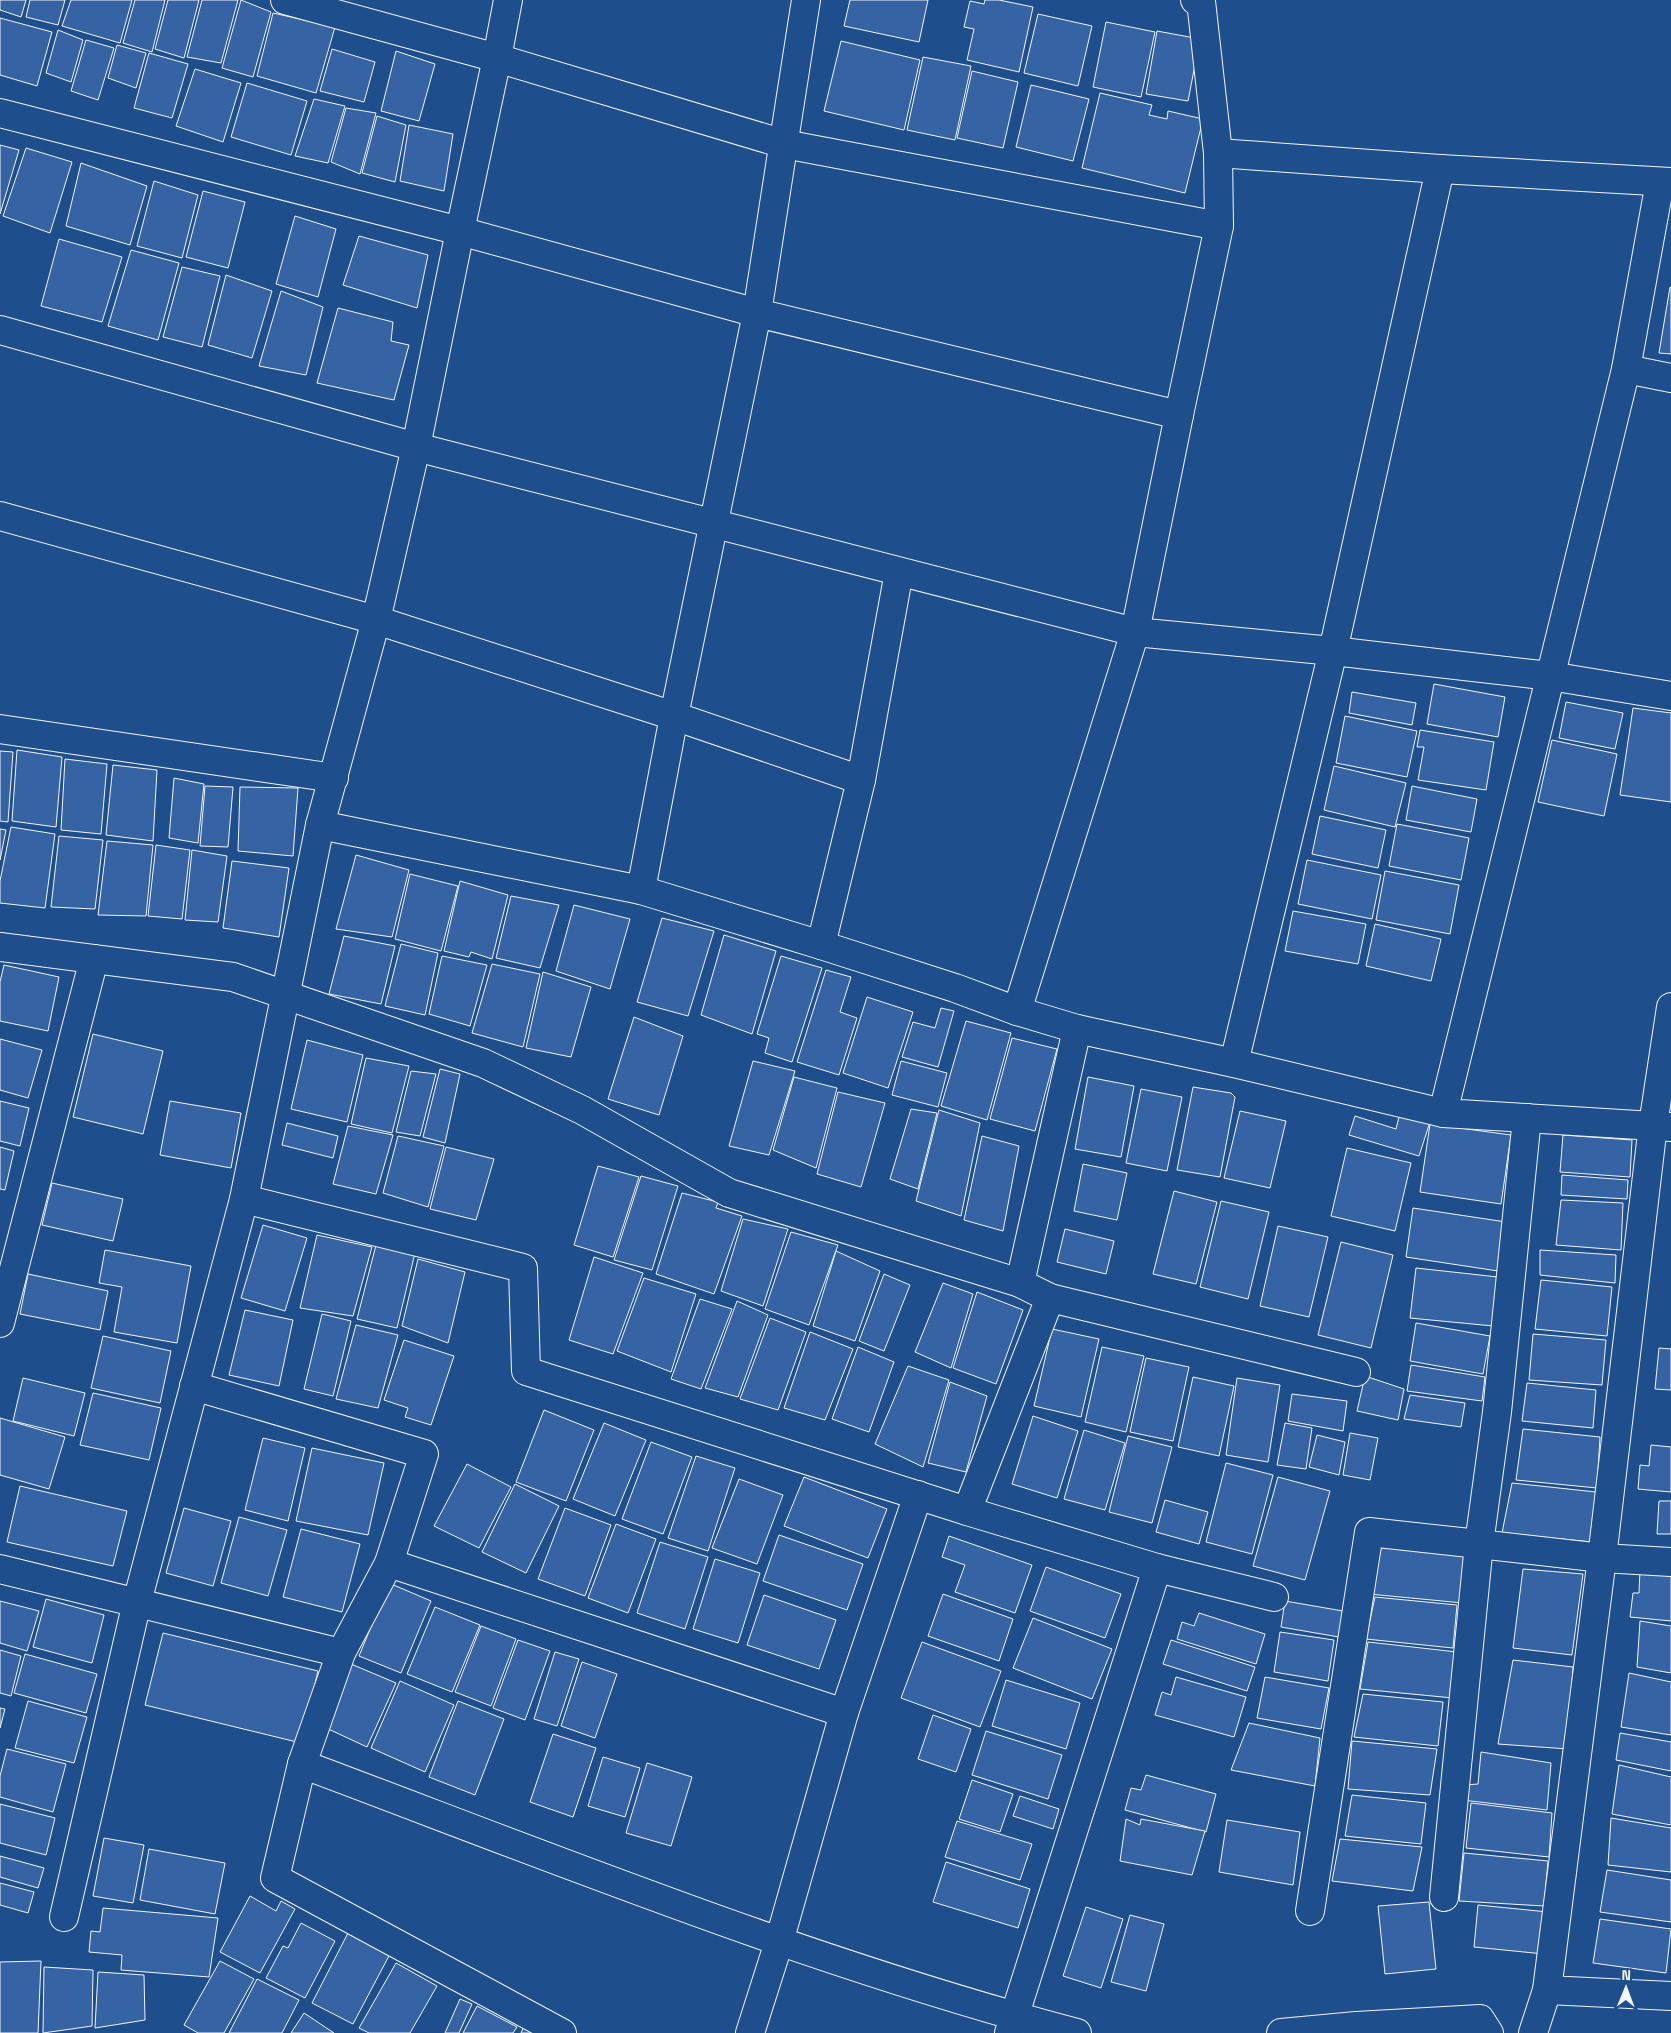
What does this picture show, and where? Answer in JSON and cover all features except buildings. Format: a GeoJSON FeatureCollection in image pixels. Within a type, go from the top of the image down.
{"type":"FeatureCollection","features":[{"type":"Feature","properties":{"kind":"street"},"geometry":{"type":"LineString","coordinates":[[285,0],[497,58],[784,144],[1220,226]]}},
{"type":"Feature","properties":{"kind":"street"},"geometry":{"type":"LineString","coordinates":[[64,1916],[137,1602],[244,1199],[320,825],[376,620],[416,447],[508,0]]}},
{"type":"Feature","properties":{"kind":"street"},"geometry":{"type":"LineString","coordinates":[[641,890],[674,716],[757,314],[806,0]]}},
{"type":"Feature","properties":{"kind":"street"},"geometry":{"type":"LineString","coordinates":[[1017,1011],[1135,632],[1220,226],[1218,153],[1202,0]]}},
{"type":"Feature","properties":{"kind":"street"},"geometry":{"type":"LineString","coordinates":[[0,113],[460,231],[757,314],[1179,415]]}},
{"type":"Feature","properties":{"kind":"street"},"geometry":{"type":"LineString","coordinates":[[1218,153],[1440,169],[1665,182],[1626,369],[1443,1113]]}},
{"type":"Feature","properties":{"kind":"street"},"geometry":{"type":"LineString","coordinates":[[1234,1063],[1333,651],[1440,169]]}},
{"type":"Feature","properties":{"kind":"street"},"geometry":{"type":"LineString","coordinates":[[0,330],[416,447],[1135,632],[1333,651],[1550,676],[1671,696]]}},
{"type":"Feature","properties":{"kind":"street"},"geometry":{"type":"LineString","coordinates":[[1626,369],[1671,378]]}},
{"type":"Feature","properties":{"kind":"street"},"geometry":{"type":"LineString","coordinates":[[0,516],[376,620],[674,716],[860,780]]}},
{"type":"Feature","properties":{"kind":"street"},"geometry":{"type":"LineString","coordinates":[[822,945],[860,780],[899,572]]}},
{"type":"Feature","properties":{"kind":"street"},"geometry":{"type":"LineString","coordinates":[[0,729],[334,778]]}},
{"type":"Feature","properties":{"kind":"street"},"geometry":{"type":"LineString","coordinates":[[320,825],[641,890],[822,945],[955,988],[1017,1011],[1077,1029],[1234,1063],[1443,1113],[1662,1126]]}},
{"type":"Feature","properties":{"kind":"street"},"geometry":{"type":"LineString","coordinates":[[0,947],[233,977],[483,1063],[582,1110],[729,1193],[1020,1283],[1050,1298],[1356,1372]]}},
{"type":"Feature","properties":{"kind":"street"},"geometry":{"type":"LineString","coordinates":[[0,1322],[94,959]]}},
{"type":"Feature","properties":{"kind":"street"},"geometry":{"type":"LineString","coordinates":[[1533,2033],[1547,1990],[1602,1558],[1662,1126],[1671,1007]]}},
{"type":"Feature","properties":{"kind":"street"},"geometry":{"type":"LineString","coordinates":[[1020,1283],[1077,1029]]}},
{"type":"Feature","properties":{"kind":"street"},"geometry":{"type":"LineString","coordinates":[[1444,1897],[1479,1544],[1497,1412],[1527,1118]]}},
{"type":"Feature","properties":{"kind":"street"},"geometry":{"type":"LineString","coordinates":[[244,1199],[523,1268],[526,1371],[967,1511],[1156,1568],[1274,1597]]}},
{"type":"Feature","properties":{"kind":"street"},"geometry":{"type":"LineString","coordinates":[[967,1511],[1050,1298]]}},
{"type":"Feature","properties":{"kind":"street"},"geometry":{"type":"LineString","coordinates":[[194,1386],[424,1454],[389,1563],[341,1653],[302,1764],[275,1878],[562,2033]]}},
{"type":"Feature","properties":{"kind":"street"},"geometry":{"type":"LineString","coordinates":[[750,2033],[779,1942],[844,1713],[918,1495]]}},
{"type":"Feature","properties":{"kind":"street"},"geometry":{"type":"LineString","coordinates":[[1310,1911],[1369,1532],[1602,1558],[1671,1562]]}},
{"type":"Feature","properties":{"kind":"street"},"geometry":{"type":"LineString","coordinates":[[389,1563],[844,1713]]}},
{"type":"Feature","properties":{"kind":"street"},"geometry":{"type":"LineString","coordinates":[[1011,2025],[1156,1568]]}},
{"type":"Feature","properties":{"kind":"street"},"geometry":{"type":"LineString","coordinates":[[0,1569],[341,1653]]}},
{"type":"Feature","properties":{"kind":"street"},"geometry":{"type":"LineString","coordinates":[[302,1764],[779,1942],[959,2001],[1011,2025],[1077,2033]]}},
{"type":"Feature","properties":{"kind":"street"},"geometry":{"type":"LineString","coordinates":[[1547,1990],[1671,1996]]}},
{"type":"Feature","properties":{"kind":"street"},"geometry":{"type":"LineString","coordinates":[[1282,2033],[1347,2026],[1480,2019],[1489,2033]]}}]}
